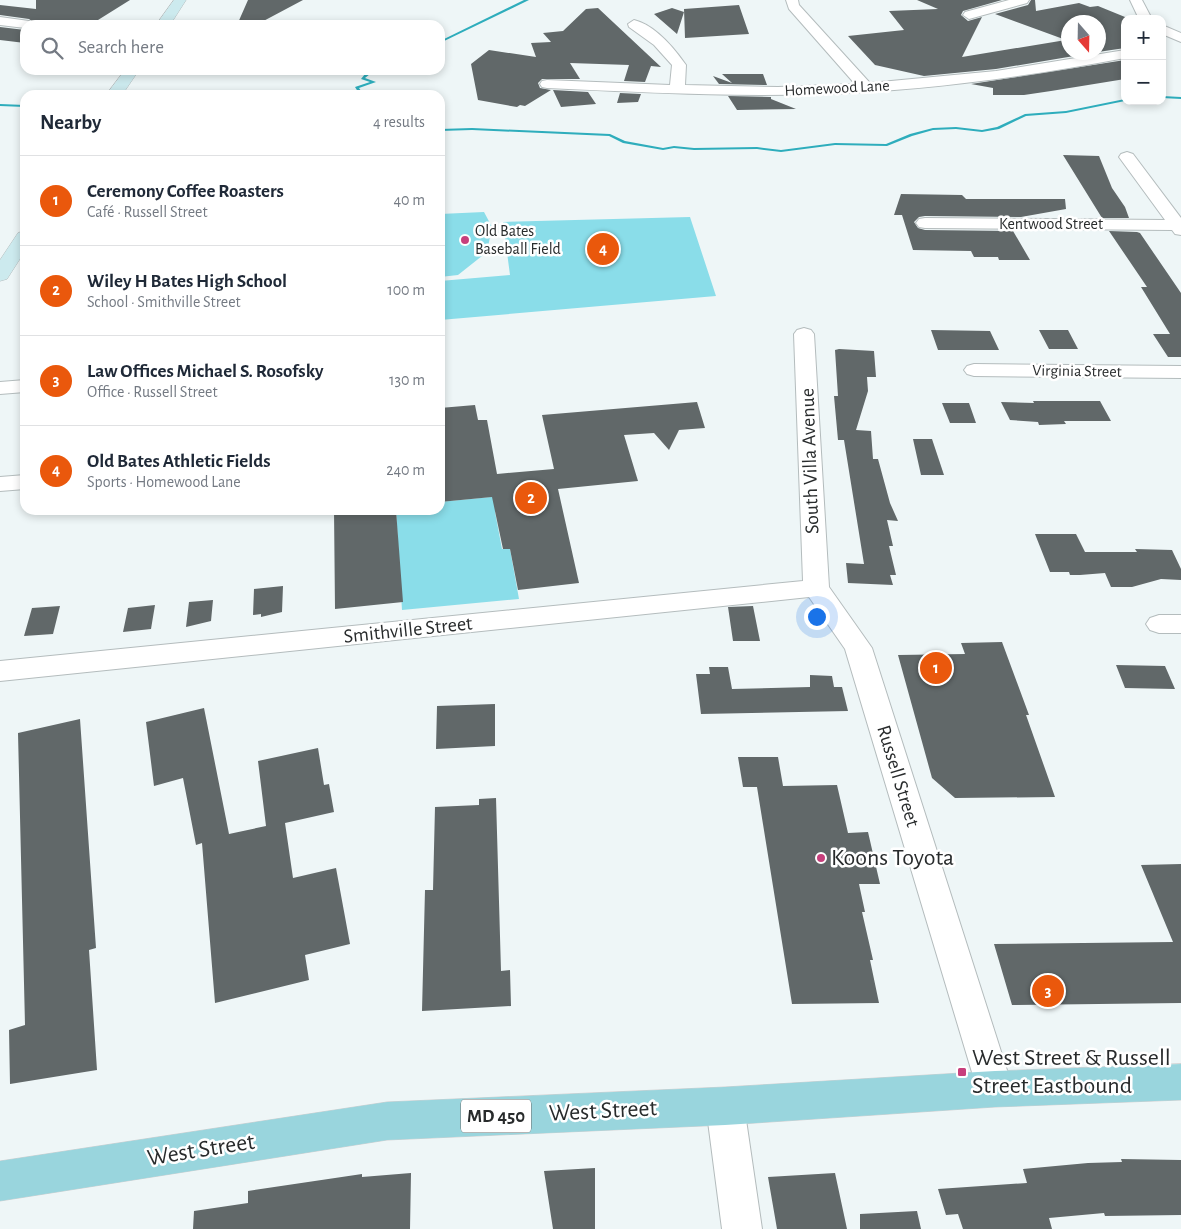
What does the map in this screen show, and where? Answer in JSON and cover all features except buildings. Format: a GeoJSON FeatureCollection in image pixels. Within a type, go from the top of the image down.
{"type":"FeatureCollection","features":[{"type":"Feature","properties":{"kind":"main road"},"geometry":{"type":"LineString","coordinates":[[166,20],[180,0]]}},
{"type":"Feature","properties":{"kind":"main road"},"geometry":{"type":"LineString","coordinates":[[118,90],[128,75]]}},
{"type":"Feature","properties":{"kind":"main road"},"geometry":{"type":"LineString","coordinates":[[0,275],[20,244]]}},
{"type":"Feature","properties":{"kind":"main road","name":"West Street"},"geometry":{"type":"LineString","coordinates":[[0,1182],[387,1121],[726,1106],[995,1089],[1181,1082]]}},
{"type":"Feature","properties":{"kind":"street"},"geometry":{"type":"LineString","coordinates":[[792,0],[793,6],[866,88]]}},
{"type":"Feature","properties":{"kind":"street"},"geometry":{"type":"LineString","coordinates":[[969,16],[1023,0]]}},
{"type":"Feature","properties":{"kind":"street"},"geometry":{"type":"LineString","coordinates":[[1136,0],[1144,15]]}},
{"type":"Feature","properties":{"kind":"street"},"geometry":{"type":"LineString","coordinates":[[0,21],[20,24]]}},
{"type":"Feature","properties":{"kind":"street"},"geometry":{"type":"LineString","coordinates":[[634,24],[652,34],[669,51],[679,65],[677,90]]}},
{"type":"Feature","properties":{"kind":"street"},"geometry":{"type":"LineString","coordinates":[[1166,32],[1178,42]]}},
{"type":"Feature","properties":{"kind":"street","name":"Homewood Lane"},"geometry":{"type":"LineString","coordinates":[[548,84],[677,90],[778,91],[866,88],[987,77],[1121,55]]}},
{"type":"Feature","properties":{"kind":"street"},"geometry":{"type":"LineString","coordinates":[[1126,157],[1176,219]]}},
{"type":"Feature","properties":{"kind":"street","name":"Kentwood Street"},"geometry":{"type":"LineString","coordinates":[[925,223],[1176,219]]}},
{"type":"Feature","properties":{"kind":"street","name":"South Villa Avenue"},"geometry":{"type":"LineString","coordinates":[[804,334],[816,588]]}},
{"type":"Feature","properties":{"kind":"street","name":"Virginia Street"},"geometry":{"type":"LineString","coordinates":[[974,370],[1181,372]]}},
{"type":"Feature","properties":{"kind":"street"},"geometry":{"type":"LineString","coordinates":[[0,388],[20,386]]}},
{"type":"Feature","properties":{"kind":"street"},"geometry":{"type":"LineString","coordinates":[[0,484],[20,482]]}},
{"type":"Feature","properties":{"kind":"street","name":"Smithville Street"},"geometry":{"type":"LineString","coordinates":[[0,671],[816,588]]}},
{"type":"Feature","properties":{"kind":"street","name":"Russell Street"},"geometry":{"type":"LineString","coordinates":[[816,588],[858,648],[995,1089]]}},
{"type":"Feature","properties":{"kind":"street"},"geometry":{"type":"LineString","coordinates":[[726,1106],[742,1229]]}},
{"type":"Feature","properties":{"kind":"shaded area","name":"Old Bates Baseball Field"},"geometry":{"type":"Polygon","coordinates":[[[484,212],[492,227],[487,252],[458,275],[445,276],[445,214],[484,212]]]}},
{"type":"Feature","properties":{"kind":"shaded area"},"geometry":{"type":"Polygon","coordinates":[[[690,217],[716,296],[445,320],[445,281],[510,275],[503,222],[690,217]]]}},
{"type":"Feature","properties":{"kind":"shaded area"},"geometry":{"type":"Polygon","coordinates":[[[501,496],[495,512],[502,549],[510,549],[519,599],[402,610],[396,515],[445,515],[445,502],[501,496]]]}},
{"type":"Feature","properties":{"kind":"waterway"},"geometry":{"type":"LineString","coordinates":[[445,40],[527,0]]}},
{"type":"Feature","properties":{"kind":"waterway"},"geometry":{"type":"LineString","coordinates":[[359,90],[357,87],[374,82],[363,79],[366,75]]}},
{"type":"Feature","properties":{"kind":"waterway"},"geometry":{"type":"LineString","coordinates":[[1166,97],[1181,98]]}},
{"type":"Feature","properties":{"kind":"waterway"},"geometry":{"type":"LineString","coordinates":[[445,130],[472,129],[610,135],[624,142],[663,149],[674,147],[694,149],[757,148],[781,151],[835,144],[887,145],[911,135],[933,129],[956,128],[982,131],[998,128],[1025,115],[1066,112],[1121,101]]}},
{"type":"Feature","properties":{"kind":"waterway"},"geometry":{"type":"LineString","coordinates":[[0,105],[20,106]]}},
{"type":"Feature","properties":{"kind":"place","name":"Old Bates Baseball Field"},"geometry":{"type":"Point","coordinates":[465,240]}},
{"type":"Feature","properties":{"kind":"place","name":"Old Bates Athletic Fields"},"geometry":{"type":"Point","coordinates":[603,249]}},
{"type":"Feature","properties":{"kind":"place","name":"Wiley H Bates High School"},"geometry":{"type":"Point","coordinates":[531,498]}},
{"type":"Feature","properties":{"kind":"place","name":"Ceremony Coffee Roasters"},"geometry":{"type":"Point","coordinates":[936,668]}},
{"type":"Feature","properties":{"kind":"place","name":"Koons Toyota"},"geometry":{"type":"Point","coordinates":[821,858]}},
{"type":"Feature","properties":{"kind":"place","name":"Law Offices Michael S. Rosofsky"},"geometry":{"type":"Point","coordinates":[1048,991]}},
{"type":"Feature","properties":{"kind":"place","name":"West Street & Russell Street Eastbound"},"geometry":{"type":"Point","coordinates":[962,1072]}}]}
